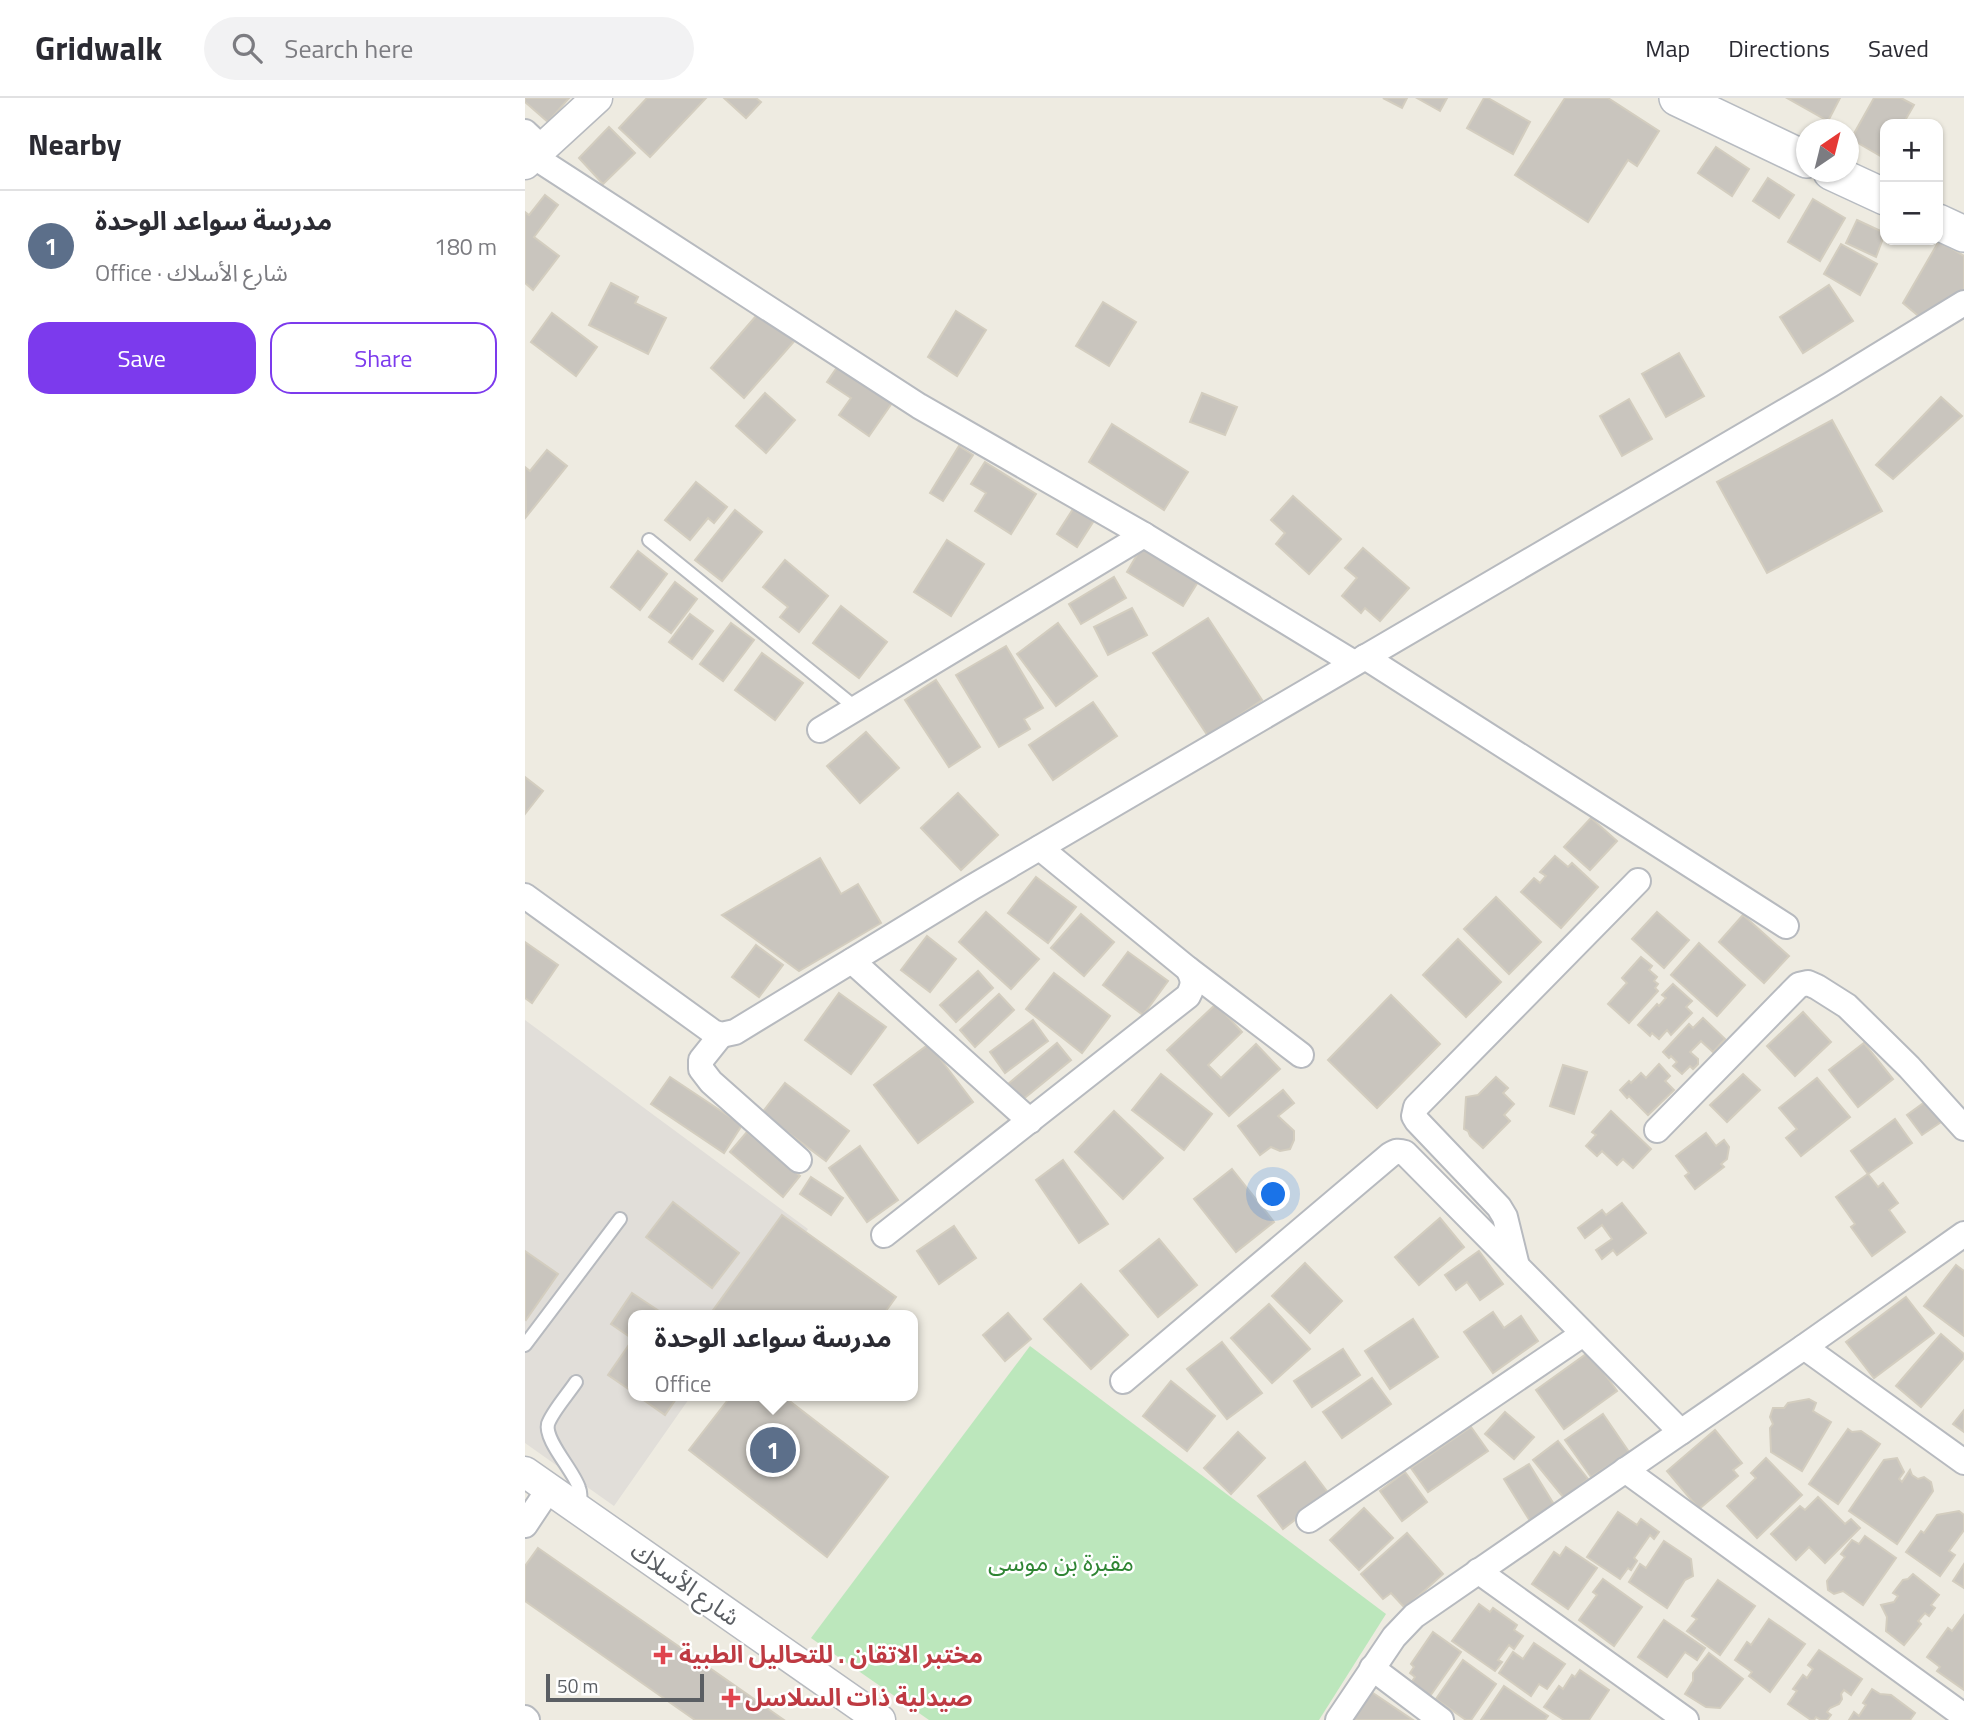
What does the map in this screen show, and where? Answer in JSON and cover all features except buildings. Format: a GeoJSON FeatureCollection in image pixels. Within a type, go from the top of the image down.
{"type":"FeatureCollection","features":[{"type":"Feature","properties":{"kind":"main road"},"geometry":{"type":"LineString","coordinates":[[1677,98],[1796,155]]}},
{"type":"Feature","properties":{"kind":"main road"},"geometry":{"type":"LineString","coordinates":[[1853,182],[1880,195]]}},
{"type":"Feature","properties":{"kind":"main road"},"geometry":{"type":"LineString","coordinates":[[1943,224],[1964,234]]}},
{"type":"Feature","properties":{"kind":"street"},"geometry":{"type":"LineString","coordinates":[[597,98],[531,150],[919,406],[1359,660],[1786,926]]}},
{"type":"Feature","properties":{"kind":"street"},"geometry":{"type":"LineString","coordinates":[[525,896],[713,1032],[720,1035],[735,1032],[1040,848],[1830,385],[1964,303]]}},
{"type":"Feature","properties":{"kind":"street"},"geometry":{"type":"LineString","coordinates":[[820,730],[1144,535]]}},
{"type":"Feature","properties":{"kind":"street"},"geometry":{"type":"LineString","coordinates":[[1040,848],[1188,970],[1301,1055]]}},
{"type":"Feature","properties":{"kind":"street"},"geometry":{"type":"LineString","coordinates":[[1517,1267],[1505,1217],[1499,1206],[1417,1121],[1414,1116],[1416,1107],[1638,881]]}},
{"type":"Feature","properties":{"kind":"street"},"geometry":{"type":"LineString","coordinates":[[852,961],[1030,1121]]}},
{"type":"Feature","properties":{"kind":"street"},"geometry":{"type":"LineString","coordinates":[[884,1235],[1188,996],[1194,981],[1188,970]]}},
{"type":"Feature","properties":{"kind":"street"},"geometry":{"type":"LineString","coordinates":[[1657,1130],[1791,992],[1799,985],[1808,983],[1847,1006],[1909,1067],[1964,1128]]}},
{"type":"Feature","properties":{"kind":"street"},"geometry":{"type":"LineString","coordinates":[[720,1035],[701,1060],[701,1069],[711,1082],[799,1160]]}},
{"type":"Feature","properties":{"kind":"street"},"geometry":{"type":"LineString","coordinates":[[1123,1381],[1395,1152],[1405,1153],[1681,1432]]}},
{"type":"Feature","properties":{"kind":"street"},"geometry":{"type":"LineString","coordinates":[[1338,1720],[1394,1637],[1414,1616],[1964,1234]]}},
{"type":"Feature","properties":{"kind":"street"},"geometry":{"type":"LineString","coordinates":[[1309,1520],[1583,1334]]}},
{"type":"Feature","properties":{"kind":"street"},"geometry":{"type":"LineString","coordinates":[[1804,1347],[1964,1462]]}},
{"type":"Feature","properties":{"kind":"street"},"geometry":{"type":"LineString","coordinates":[[1625,1470],[1964,1716]]}},
{"type":"Feature","properties":{"kind":"street","name":"شارع الأسلاك"},"geometry":{"type":"LineString","coordinates":[[525,1472],[867,1716]]}},
{"type":"Feature","properties":{"kind":"street"},"geometry":{"type":"LineString","coordinates":[[525,1525],[549,1489]]}},
{"type":"Feature","properties":{"kind":"street"},"geometry":{"type":"LineString","coordinates":[[1478,1571],[1686,1720]]}},
{"type":"Feature","properties":{"kind":"street"},"geometry":{"type":"LineString","coordinates":[[1373,1668],[1441,1720]]}},
{"type":"Feature","properties":{"kind":"lane"},"geometry":{"type":"LineString","coordinates":[[649,540],[856,708]]}},
{"type":"Feature","properties":{"kind":"lane"},"geometry":{"type":"LineString","coordinates":[[525,1345],[620,1219]]}},
{"type":"Feature","properties":{"kind":"lane"},"geometry":{"type":"LineString","coordinates":[[576,1382],[549,1422],[547,1432],[574,1474],[581,1496],[579,1510]]}},
{"type":"Feature","properties":{"kind":"shaded area"},"geometry":{"type":"Polygon","coordinates":[[[525,1020],[808,1229],[751,1310],[628,1310],[628,1401],[688,1401],[614,1506],[525,1443],[525,1020]]]}},
{"type":"Feature","properties":{"kind":"green space","name":"مقبرة بن موسى"},"geometry":{"type":"Polygon","coordinates":[[[1030,1346],[1386,1614],[1319,1720],[929,1720],[811,1638],[1030,1346]]]}},
{"type":"Feature","properties":{"kind":"place","name":"مدرسة سواعد الوحدة"},"geometry":{"type":"Point","coordinates":[773,1450]}},
{"type":"Feature","properties":{"kind":"place","name":"مختبر اﻻتقان . للتحاليل الطبية"},"geometry":{"type":"Point","coordinates":[663,1655]}},
{"type":"Feature","properties":{"kind":"place","name":"صيدلية ذات السلاسل"},"geometry":{"type":"Point","coordinates":[731,1698]}}]}
